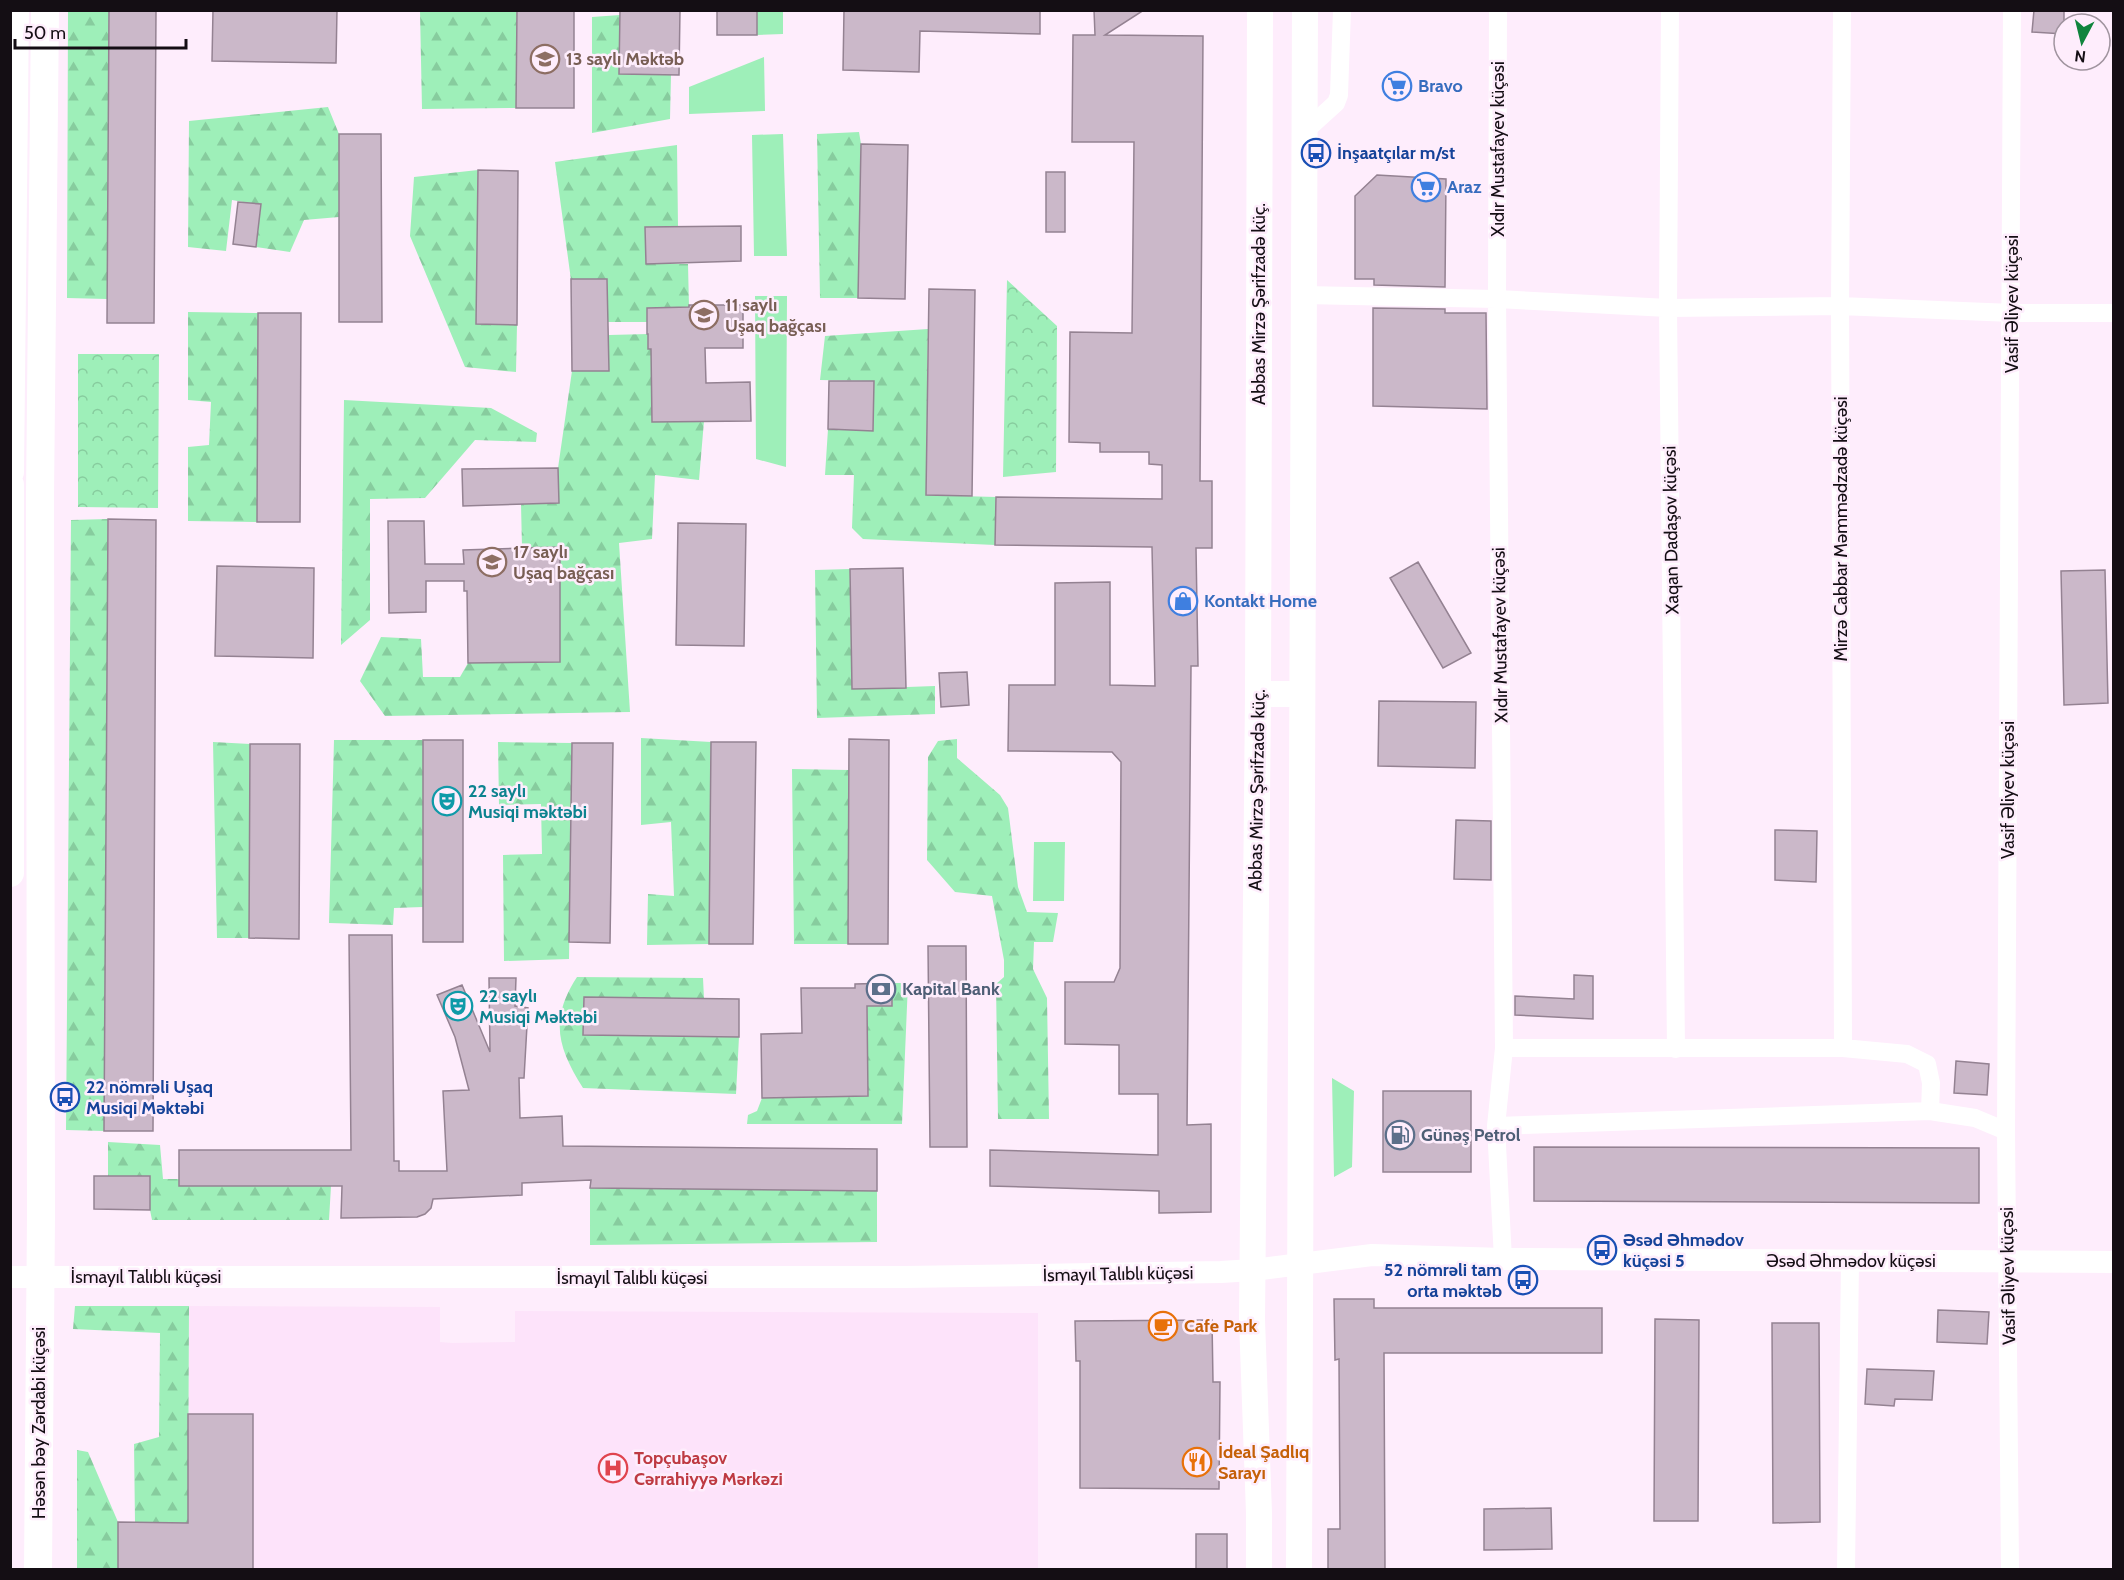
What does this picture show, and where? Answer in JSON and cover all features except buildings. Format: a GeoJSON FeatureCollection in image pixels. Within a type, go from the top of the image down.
{"type":"FeatureCollection","features":[{"type":"Feature","properties":{"kind":"main road"},"geometry":{"type":"LineString","coordinates":[[10,472],[15,10]]}},
{"type":"Feature","properties":{"kind":"main road","name":"Həsən bəy Zərdabi küçəsi"},"geometry":{"type":"LineString","coordinates":[[38,1569],[40,497],[45,10]]}},
{"type":"Feature","properties":{"kind":"main road","name":"Abbas Mirzə Şərifzadə küç."},"geometry":{"type":"LineString","coordinates":[[1259,1569],[1252,1320],[1258,694],[1260,10]]}},
{"type":"Feature","properties":{"kind":"main road"},"geometry":{"type":"LineString","coordinates":[[1299,1569],[1305,10]]}},
{"type":"Feature","properties":{"kind":"main road"},"geometry":{"type":"LineString","coordinates":[[10,485],[10,873]]}},
{"type":"Feature","properties":{"kind":"main road"},"geometry":{"type":"LineString","coordinates":[[1258,694],[1302,694]]}},
{"type":"Feature","properties":{"kind":"street"},"geometry":{"type":"LineString","coordinates":[[1304,132],[1336,104],[1339,95],[1342,10]]}},
{"type":"Feature","properties":{"kind":"street","name":"Xıdır Mustafayev küçəsi"},"geometry":{"type":"LineString","coordinates":[[1498,10],[1497,299],[1504,1048],[1496,1126],[1503,1258]]}},
{"type":"Feature","properties":{"kind":"street","name":"Xaqan Dadaşov küçəsi"},"geometry":{"type":"LineString","coordinates":[[1670,10],[1668,308],[1676,1049]]}},
{"type":"Feature","properties":{"kind":"street","name":"Mirzə Cabbar Məmmədzadə küçəsi"},"geometry":{"type":"LineString","coordinates":[[1842,10],[1840,306],[1843,1048]]}},
{"type":"Feature","properties":{"kind":"street","name":"Vasif Əliyev küçəsi"},"geometry":{"type":"LineString","coordinates":[[2010,1569],[2006,1131],[2012,10]]}},
{"type":"Feature","properties":{"kind":"street"},"geometry":{"type":"LineString","coordinates":[[1304,295],[1497,299],[1668,308],[1840,306],[2012,313],[2114,314]]}},
{"type":"Feature","properties":{"kind":"street"},"geometry":{"type":"LineString","coordinates":[[1504,1048],[1843,1048],[1907,1054],[1927,1064],[1931,1083],[1930,1111]]}},
{"type":"Feature","properties":{"kind":"street"},"geometry":{"type":"LineString","coordinates":[[1496,1126],[1930,1111],[1975,1118],[2006,1131]]}},
{"type":"Feature","properties":{"kind":"street","name":"Əsəd Əhmədov küçəsi"},"geometry":{"type":"LineString","coordinates":[[1301,1264],[1372,1255],[2114,1262]]}},
{"type":"Feature","properties":{"kind":"street"},"geometry":{"type":"LineString","coordinates":[[1846,1569],[1850,1261]]}},
{"type":"Feature","properties":{"kind":"street","name":"İsmayıl Talıblı küçəsi"},"geometry":{"type":"LineString","coordinates":[[10,1276],[893,1277],[1253,1270],[1301,1264]]}},
{"type":"Feature","properties":{"kind":"shaded area","name":"Topçubaşov Cərrahiyyə Mərkəzi"},"geometry":{"type":"Polygon","coordinates":[[[189,1306],[440,1307],[440,1342],[452,1343],[515,1342],[515,1311],[1038,1313],[1038,1569],[118,1570],[118,1522],[188,1523],[189,1306]]]}},
{"type":"Feature","properties":{"kind":"green space"},"geometry":{"type":"Polygon","coordinates":[[[68,11],[109,11],[107,299],[67,298],[68,11]]]}},
{"type":"Feature","properties":{"kind":"green space"},"geometry":{"type":"Polygon","coordinates":[[[420,11],[517,11],[516,108],[422,109],[420,11]]]}},
{"type":"Feature","properties":{"kind":"green space"},"geometry":{"type":"Polygon","coordinates":[[[757,11],[783,11],[783,34],[757,35],[757,11]]]}},
{"type":"Feature","properties":{"kind":"green space"},"geometry":{"type":"Polygon","coordinates":[[[620,15],[619,74],[671,75],[670,119],[592,133],[592,17],[620,15]]]}},
{"type":"Feature","properties":{"kind":"green space"},"geometry":{"type":"Polygon","coordinates":[[[764,57],[765,111],[689,114],[689,87],[764,57]]]}},
{"type":"Feature","properties":{"kind":"green space"},"geometry":{"type":"Polygon","coordinates":[[[328,107],[339,134],[339,217],[304,220],[290,252],[256,247],[261,205],[232,200],[226,251],[188,247],[189,121],[328,107]]]}},
{"type":"Feature","properties":{"kind":"green space"},"geometry":{"type":"Polygon","coordinates":[[[859,132],[861,144],[858,298],[820,298],[817,134],[859,132]]]}},
{"type":"Feature","properties":{"kind":"green space"},"geometry":{"type":"Polygon","coordinates":[[[783,134],[787,256],[754,256],[752,135],[783,134]]]}},
{"type":"Feature","properties":{"kind":"green space"},"geometry":{"type":"Polygon","coordinates":[[[677,145],[678,227],[645,227],[646,263],[688,264],[689,307],[647,308],[647,322],[608,322],[607,279],[571,280],[555,162],[677,145]]]}},
{"type":"Feature","properties":{"kind":"green space"},"geometry":{"type":"Polygon","coordinates":[[[478,170],[476,324],[517,325],[516,372],[465,367],[410,236],[414,177],[478,170]]]}},
{"type":"Feature","properties":{"kind":"green space"},"geometry":{"type":"Polygon","coordinates":[[[1007,280],[1057,326],[1056,472],[1003,477],[1007,280]]]}},
{"type":"Feature","properties":{"kind":"green space"},"geometry":{"type":"Polygon","coordinates":[[[755,296],[787,296],[786,467],[756,459],[755,296]]]}},
{"type":"Feature","properties":{"kind":"green space"},"geometry":{"type":"Polygon","coordinates":[[[188,312],[258,313],[257,522],[188,521],[188,447],[209,445],[211,402],[188,400],[188,312]]]}},
{"type":"Feature","properties":{"kind":"green space"},"geometry":{"type":"Polygon","coordinates":[[[928,329],[926,495],[996,497],[995,545],[863,539],[852,528],[854,475],[825,475],[828,429],[873,430],[874,381],[820,380],[825,336],[928,329]]]}},
{"type":"Feature","properties":{"kind":"green space"},"geometry":{"type":"Polygon","coordinates":[[[648,334],[649,349],[691,349],[704,421],[699,480],[655,475],[652,539],[619,543],[630,712],[385,716],[360,681],[381,637],[421,639],[423,677],[460,677],[468,663],[560,662],[560,624],[522,591],[560,590],[560,547],[522,547],[521,504],[558,503],[558,468],[572,371],[609,370],[609,335],[648,334]]]}},
{"type":"Feature","properties":{"kind":"green space"},"geometry":{"type":"Polygon","coordinates":[[[78,354],[159,354],[158,508],[78,507],[78,354]]]}},
{"type":"Feature","properties":{"kind":"green space"},"geometry":{"type":"Polygon","coordinates":[[[344,400],[491,408],[537,433],[536,442],[475,440],[425,498],[370,499],[370,620],[341,645],[344,400]]]}},
{"type":"Feature","properties":{"kind":"green space"},"geometry":{"type":"Polygon","coordinates":[[[108,519],[104,1131],[66,1130],[71,520],[108,519]]]}},
{"type":"Feature","properties":{"kind":"green space"},"geometry":{"type":"Polygon","coordinates":[[[850,569],[852,689],[935,686],[935,714],[817,718],[815,570],[850,569]]]}},
{"type":"Feature","properties":{"kind":"green space"},"geometry":{"type":"Polygon","coordinates":[[[641,738],[711,742],[709,944],[647,945],[648,894],[674,896],[671,822],[641,825],[641,738]]]}},
{"type":"Feature","properties":{"kind":"green space"},"geometry":{"type":"Polygon","coordinates":[[[957,739],[957,758],[1000,795],[1008,808],[1018,887],[1027,912],[1058,913],[1053,942],[1034,942],[1033,969],[1047,998],[1049,1119],[998,1119],[996,984],[1004,977],[1004,960],[992,896],[955,892],[927,860],[928,757],[938,741],[957,739]]]}},
{"type":"Feature","properties":{"kind":"green space"},"geometry":{"type":"Polygon","coordinates":[[[334,740],[423,740],[423,907],[394,908],[393,925],[329,923],[334,740]]]}},
{"type":"Feature","properties":{"kind":"green space"},"geometry":{"type":"Polygon","coordinates":[[[213,742],[250,744],[249,938],[217,938],[213,742]]]}},
{"type":"Feature","properties":{"kind":"green space"},"geometry":{"type":"Polygon","coordinates":[[[498,742],[572,743],[569,959],[504,961],[503,855],[542,854],[541,804],[499,805],[498,742]]]}},
{"type":"Feature","properties":{"kind":"green space"},"geometry":{"type":"Polygon","coordinates":[[[792,769],[849,770],[848,944],[794,944],[792,769]]]}},
{"type":"Feature","properties":{"kind":"green space"},"geometry":{"type":"Polygon","coordinates":[[[1034,842],[1065,842],[1064,901],[1033,901],[1034,842]]]}},
{"type":"Feature","properties":{"kind":"green space"},"geometry":{"type":"Polygon","coordinates":[[[577,977],[703,978],[704,999],[584,997],[583,1034],[739,1037],[736,1094],[583,1088],[568,1060],[560,1034],[563,1007],[568,992],[577,977]]]}},
{"type":"Feature","properties":{"kind":"green space"},"geometry":{"type":"Polygon","coordinates":[[[892,983],[908,983],[902,1124],[747,1124],[748,1115],[757,1111],[762,1098],[868,1096],[867,1006],[892,1006],[892,983]]]}},
{"type":"Feature","properties":{"kind":"green space"},"geometry":{"type":"Polygon","coordinates":[[[1332,1078],[1354,1091],[1352,1167],[1334,1177],[1332,1078]]]}},
{"type":"Feature","properties":{"kind":"green space"},"geometry":{"type":"Polygon","coordinates":[[[108,1142],[160,1145],[163,1179],[179,1179],[179,1186],[331,1186],[329,1220],[152,1220],[150,1176],[108,1176],[108,1142]]]}},
{"type":"Feature","properties":{"kind":"green space"},"geometry":{"type":"Polygon","coordinates":[[[590,1188],[877,1191],[877,1242],[590,1245],[590,1188]]]}},
{"type":"Feature","properties":{"kind":"green space"},"geometry":{"type":"Polygon","coordinates":[[[75,1306],[189,1306],[188,1523],[135,1523],[134,1444],[159,1437],[160,1333],[73,1329],[75,1306]]]}},
{"type":"Feature","properties":{"kind":"green space"},"geometry":{"type":"Polygon","coordinates":[[[77,1450],[88,1452],[118,1522],[118,1569],[77,1569],[77,1450]]]}},
{"type":"Feature","properties":{"kind":"place","name":"13 saylı Məktəb"},"geometry":{"type":"Point","coordinates":[545,59]}},
{"type":"Feature","properties":{"kind":"place","name":"Bravo"},"geometry":{"type":"Point","coordinates":[1397,86]}},
{"type":"Feature","properties":{"kind":"place","name":"İnşaatçılar m/st"},"geometry":{"type":"Point","coordinates":[1316,153]}},
{"type":"Feature","properties":{"kind":"place","name":"Araz"},"geometry":{"type":"Point","coordinates":[1426,187]}},
{"type":"Feature","properties":{"kind":"place","name":"11 saylı Uşaq bağçası"},"geometry":{"type":"Point","coordinates":[704,315]}},
{"type":"Feature","properties":{"kind":"place","name":"17 saylı Uşaq bağçası"},"geometry":{"type":"Point","coordinates":[492,562]}},
{"type":"Feature","properties":{"kind":"place","name":"Kontakt Home"},"geometry":{"type":"Point","coordinates":[1183,601]}},
{"type":"Feature","properties":{"kind":"place","name":"22 saylı Musiqi məktəbi"},"geometry":{"type":"Point","coordinates":[447,801]}},
{"type":"Feature","properties":{"kind":"place","name":"Kapital Bank"},"geometry":{"type":"Point","coordinates":[881,989]}},
{"type":"Feature","properties":{"kind":"place","name":"22 saylı Musiqi Məktəbi"},"geometry":{"type":"Point","coordinates":[458,1006]}},
{"type":"Feature","properties":{"kind":"place","name":"22 nömrəli Uşaq Musiqi Məktəbi"},"geometry":{"type":"Point","coordinates":[65,1097]}},
{"type":"Feature","properties":{"kind":"place","name":"Günəş Petrol"},"geometry":{"type":"Point","coordinates":[1400,1135]}},
{"type":"Feature","properties":{"kind":"place","name":"Əsəd Əhmədov küçəsi 5"},"geometry":{"type":"Point","coordinates":[1602,1250]}},
{"type":"Feature","properties":{"kind":"place","name":"52 nömrəli tam orta məktəb"},"geometry":{"type":"Point","coordinates":[1523,1280]}},
{"type":"Feature","properties":{"kind":"place","name":"Cafe Park"},"geometry":{"type":"Point","coordinates":[1163,1326]}},
{"type":"Feature","properties":{"kind":"place","name":"İdeal Şadlıq Sarayı"},"geometry":{"type":"Point","coordinates":[1197,1462]}},
{"type":"Feature","properties":{"kind":"place","name":"Topçubaşov Cərrahiyyə Mərkəzi"},"geometry":{"type":"Point","coordinates":[613,1468]}}]}
